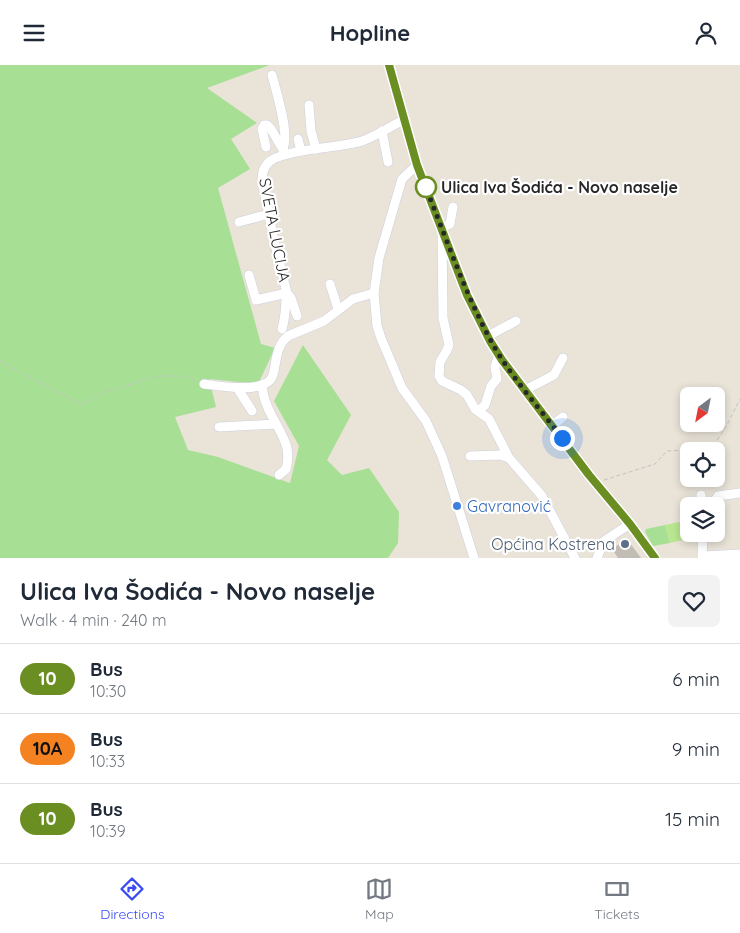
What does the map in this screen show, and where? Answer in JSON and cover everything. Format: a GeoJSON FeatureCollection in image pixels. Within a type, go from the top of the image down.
{"type":"FeatureCollection","features":[{"type":"Feature","properties":{"kind":"street"},"geometry":{"type":"LineString","coordinates":[[389,65],[417,165],[467,295],[488,336],[552,426],[655,558]]}},
{"type":"Feature","properties":{"kind":"street"},"geometry":{"type":"LineString","coordinates":[[272,75],[281,107],[285,140],[284,152]]}},
{"type":"Feature","properties":{"kind":"street"},"geometry":{"type":"LineString","coordinates":[[309,105],[311,131],[316,149]]}},
{"type":"Feature","properties":{"kind":"street","name":"SVETA LUCIJA"},"geometry":{"type":"LineString","coordinates":[[287,293],[262,181],[262,173],[269,161],[284,152],[363,141],[403,120]]}},
{"type":"Feature","properties":{"kind":"street"},"geometry":{"type":"LineString","coordinates":[[266,147],[262,129],[264,125],[272,129],[284,152]]}},
{"type":"Feature","properties":{"kind":"street"},"geometry":{"type":"LineString","coordinates":[[382,131],[388,162]]}},
{"type":"Feature","properties":{"kind":"street"},"geometry":{"type":"LineString","coordinates":[[298,139],[302,151]]}},
{"type":"Feature","properties":{"kind":"street"},"geometry":{"type":"LineString","coordinates":[[417,165],[402,179],[379,258],[374,293],[377,326],[402,387],[426,421],[442,456],[474,558]]}},
{"type":"Feature","properties":{"kind":"street"},"geometry":{"type":"LineString","coordinates":[[442,228],[450,225],[454,207]]}},
{"type":"Feature","properties":{"kind":"street"},"geometry":{"type":"LineString","coordinates":[[241,218],[268,211]]}},
{"type":"Feature","properties":{"kind":"street"},"geometry":{"type":"LineString","coordinates":[[442,228],[443,318],[449,345],[440,362],[439,375],[442,381],[467,395],[475,409],[489,419],[509,458],[542,496],[575,558]]}},
{"type":"Feature","properties":{"kind":"street"},"geometry":{"type":"LineString","coordinates":[[249,275],[256,300],[287,293]]}},
{"type":"Feature","properties":{"kind":"street"},"geometry":{"type":"LineString","coordinates":[[330,284],[338,309]]}},
{"type":"Feature","properties":{"kind":"street"},"geometry":{"type":"LineString","coordinates":[[287,293],[291,298],[297,316]]}},
{"type":"Feature","properties":{"kind":"street"},"geometry":{"type":"LineString","coordinates":[[282,329],[286,315],[285,302],[287,293]]}},
{"type":"Feature","properties":{"kind":"street"},"geometry":{"type":"LineString","coordinates":[[204,384],[238,389],[262,385],[273,376],[275,356],[283,340],[288,336],[324,321],[353,299],[374,293]]}},
{"type":"Feature","properties":{"kind":"street"},"geometry":{"type":"LineString","coordinates":[[488,336],[516,321]]}},
{"type":"Feature","properties":{"kind":"street"},"geometry":{"type":"LineString","coordinates":[[478,411],[485,405],[491,386],[497,379],[494,367],[499,354]]}},
{"type":"Feature","properties":{"kind":"street"},"geometry":{"type":"LineString","coordinates":[[525,390],[554,375],[563,358]]}},
{"type":"Feature","properties":{"kind":"street"},"geometry":{"type":"LineString","coordinates":[[262,385],[266,401],[276,424],[286,440],[288,450],[286,469],[280,475]]}},
{"type":"Feature","properties":{"kind":"street"},"geometry":{"type":"LineString","coordinates":[[238,389],[252,411]]}},
{"type":"Feature","properties":{"kind":"street"},"geometry":{"type":"LineString","coordinates":[[552,426],[563,417]]}},
{"type":"Feature","properties":{"kind":"street"},"geometry":{"type":"LineString","coordinates":[[219,427],[276,424]]}},
{"type":"Feature","properties":{"kind":"street"},"geometry":{"type":"LineString","coordinates":[[470,456],[500,455],[509,458]]}},
{"type":"Feature","properties":{"kind":"street"},"geometry":{"type":"LineString","coordinates":[[718,497],[740,493]]}},
{"type":"Feature","properties":{"kind":"street"},"geometry":{"type":"LineString","coordinates":[[597,558],[604,541],[630,524]]}},
{"type":"Feature","properties":{"kind":"street"},"geometry":{"type":"LineString","coordinates":[[704,542],[703,557],[740,554]]}},
{"type":"Feature","properties":{"kind":"path"},"geometry":{"type":"LineString","coordinates":[[0,361],[82,405],[111,389],[158,376],[183,376],[204,384]]}},
{"type":"Feature","properties":{"kind":"path"},"geometry":{"type":"LineString","coordinates":[[716,442],[740,399]]}},
{"type":"Feature","properties":{"kind":"path"},"geometry":{"type":"LineString","coordinates":[[611,478],[655,464],[667,451],[680,451]]}},
{"type":"Feature","properties":{"kind":"green space"},"geometry":{"type":"Polygon","coordinates":[[[0,65],[270,65],[207,88],[257,123],[231,139],[250,169],[218,188],[261,344],[275,348],[258,384],[209,379],[216,407],[175,417],[188,450],[218,457],[290,483],[299,446],[274,401],[303,345],[351,415],[327,460],[342,475],[369,468],[399,512],[398,543],[388,558],[0,558],[0,65]]]}},
{"type":"Feature","properties":{"kind":"green space"},"geometry":{"type":"Polygon","coordinates":[[[680,522],[680,541],[670,543],[665,525],[680,522]]]}},
{"type":"Feature","properties":{"kind":"green space"},"geometry":{"type":"Polygon","coordinates":[[[665,525],[670,543],[653,546],[645,532],[646,529],[665,525]]]}},
{"type":"Feature","properties":{"kind":"building","name":"Općina Kostrena"},"geometry":{"type":"Polygon","coordinates":[[[627,539],[641,558],[618,558],[612,549],[627,539]]]}},
{"type":"Feature","properties":{"kind":"bus line","name":"10"},"geometry":{"type":"LineString","coordinates":[[389,65],[417,165],[467,295],[490,341],[502,360],[589,475],[630,524],[655,558]]}},
{"type":"Feature","properties":{"kind":"place","name":"Ulica Iva Šodića - Novo naselje"},"geometry":{"type":"Point","coordinates":[426,187]}},
{"type":"Feature","properties":{"kind":"place","name":"Gavranović"},"geometry":{"type":"Point","coordinates":[457,506]}},
{"type":"Feature","properties":{"kind":"place","name":"Općina Kostrena"},"geometry":{"type":"Point","coordinates":[625,544]}},
{"type":"Feature","properties":{"kind":"route"},"geometry":{"type":"LineString","coordinates":[[426,187],[423,181],[467,295],[490,341],[502,360],[562,438]]}}]}
